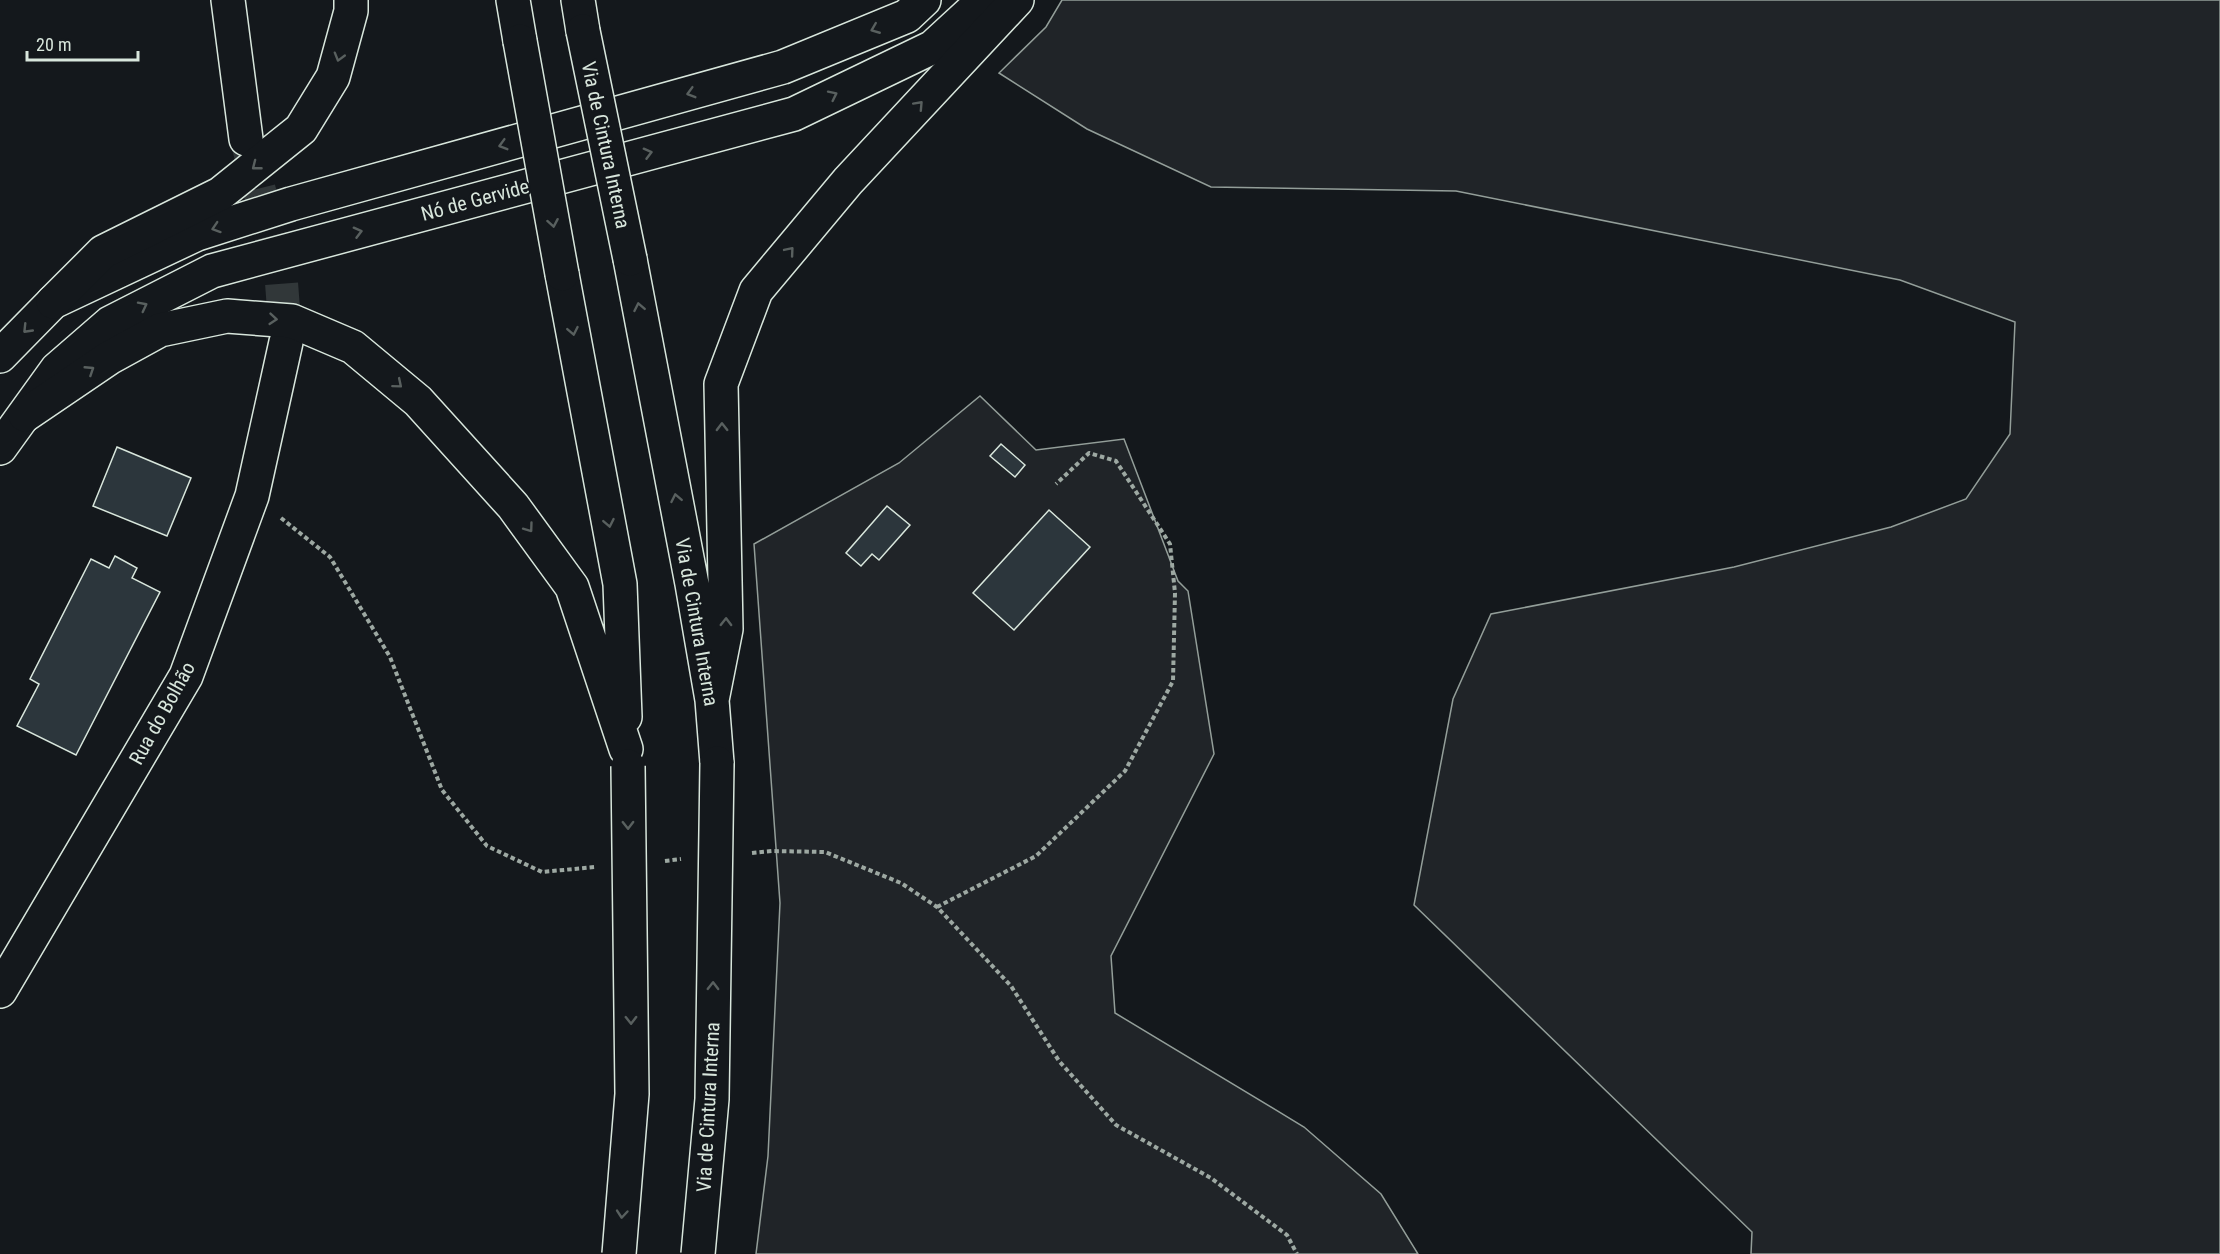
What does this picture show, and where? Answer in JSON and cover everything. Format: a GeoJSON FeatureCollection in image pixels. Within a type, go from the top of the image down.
{"type":"FeatureCollection","features":[{"type":"Feature","properties":{"kind":"main road"},"geometry":{"type":"LineString","coordinates":[[228,0],[246,138]]}},
{"type":"Feature","properties":{"kind":"main road"},"geometry":{"type":"LineString","coordinates":[[0,356],[103,252],[220,194],[301,129],[333,77],[351,12],[351,0]]}},
{"type":"Feature","properties":{"kind":"main road"},"geometry":{"type":"LineString","coordinates":[[513,0],[620,584],[627,758],[632,1094],[619,1254]]}},
{"type":"Feature","properties":{"kind":"main road"},"geometry":{"type":"LineString","coordinates":[[53,302],[197,234],[291,204],[783,67],[907,16],[924,0]]}},
{"type":"Feature","properties":{"kind":"main road","name":"Nó de Gervide"},"geometry":{"type":"LineString","coordinates":[[0,448],[57,369],[110,323],[212,271],[794,114],[933,47],[984,0]]}},
{"type":"Feature","properties":{"kind":"main road"},"geometry":{"type":"LineString","coordinates":[[712,700],[726,629],[721,384],[756,291],[848,181],[1017,0]]}},
{"type":"Feature","properties":{"kind":"main road","name":"Via de Cintura Interna"},"geometry":{"type":"LineString","coordinates":[[580,15],[630,259],[712,700],[717,763],[711,1099],[698,1254]]}},
{"type":"Feature","properties":{"kind":"main road"},"geometry":{"type":"LineString","coordinates":[[25,415],[65,386],[119,352],[160,330],[193,323],[227,316],[292,321],[353,347],[426,410],[513,506],[572,587],[627,758]]}},
{"type":"Feature","properties":{"kind":"main road","name":"Rua do Bolhão"},"geometry":{"type":"LineString","coordinates":[[0,991],[186,676],[252,496],[286,342]]}},
{"type":"Feature","properties":{"kind":"path"},"geometry":{"type":"LineString","coordinates":[[937,906],[1036,856],[1125,771],[1173,681],[1175,593],[1170,544],[1116,461],[1089,453],[1056,484]]}},
{"type":"Feature","properties":{"kind":"path"},"geometry":{"type":"LineString","coordinates":[[252,496],[330,557],[390,657],[442,790],[487,846],[542,872],[599,867]]}},
{"type":"Feature","properties":{"kind":"path"},"geometry":{"type":"LineString","coordinates":[[749,853],[825,852],[901,883],[937,906],[1011,986],[1059,1062],[1116,1125],[1211,1178],[1287,1235],[1297,1254]]}},
{"type":"Feature","properties":{"kind":"path"},"geometry":{"type":"LineString","coordinates":[[657,861],[692,858]]}},
{"type":"Feature","properties":{"kind":"shaded area"},"geometry":{"type":"Polygon","coordinates":[[[1062,0],[2220,0],[2220,1254],[1751,1254],[1752,1232],[1414,905],[1453,699],[1491,614],[1734,567],[1891,527],[1966,499],[2010,434],[2015,322],[1900,280],[1456,191],[1211,187],[1087,129],[999,73],[1046,27],[1062,0]]]}},
{"type":"Feature","properties":{"kind":"shaded area"},"geometry":{"type":"Polygon","coordinates":[[[980,396],[1036,450],[1124,439],[1178,581],[1188,591],[1214,754],[1111,956],[1115,1013],[1304,1127],[1381,1194],[1418,1254],[756,1254],[768,1156],[780,903],[754,544],[899,463],[980,396]]]}},
{"type":"Feature","properties":{"kind":"building"},"geometry":{"type":"Polygon","coordinates":[[[1001,444],[1025,465],[1015,477],[990,456],[1001,444]]]}},
{"type":"Feature","properties":{"kind":"building"},"geometry":{"type":"Polygon","coordinates":[[[117,447],[191,478],[167,536],[93,506],[117,447]]]}},
{"type":"Feature","properties":{"kind":"building"},"geometry":{"type":"Polygon","coordinates":[[[887,506],[910,525],[879,560],[872,554],[861,566],[846,553],[887,506]]]}},
{"type":"Feature","properties":{"kind":"building"},"geometry":{"type":"Polygon","coordinates":[[[1049,510],[1090,547],[1014,630],[973,593],[1049,510]]]}},
{"type":"Feature","properties":{"kind":"building"},"geometry":{"type":"Polygon","coordinates":[[[115,556],[137,568],[132,578],[160,592],[76,755],[17,726],[39,684],[30,679],[91,559],[109,568],[115,556]]]}},
{"type":"Feature","properties":{"kind":"tunnel"},"geometry":{"type":"LineString","coordinates":[[247,141],[281,276],[286,342]]}}]}
